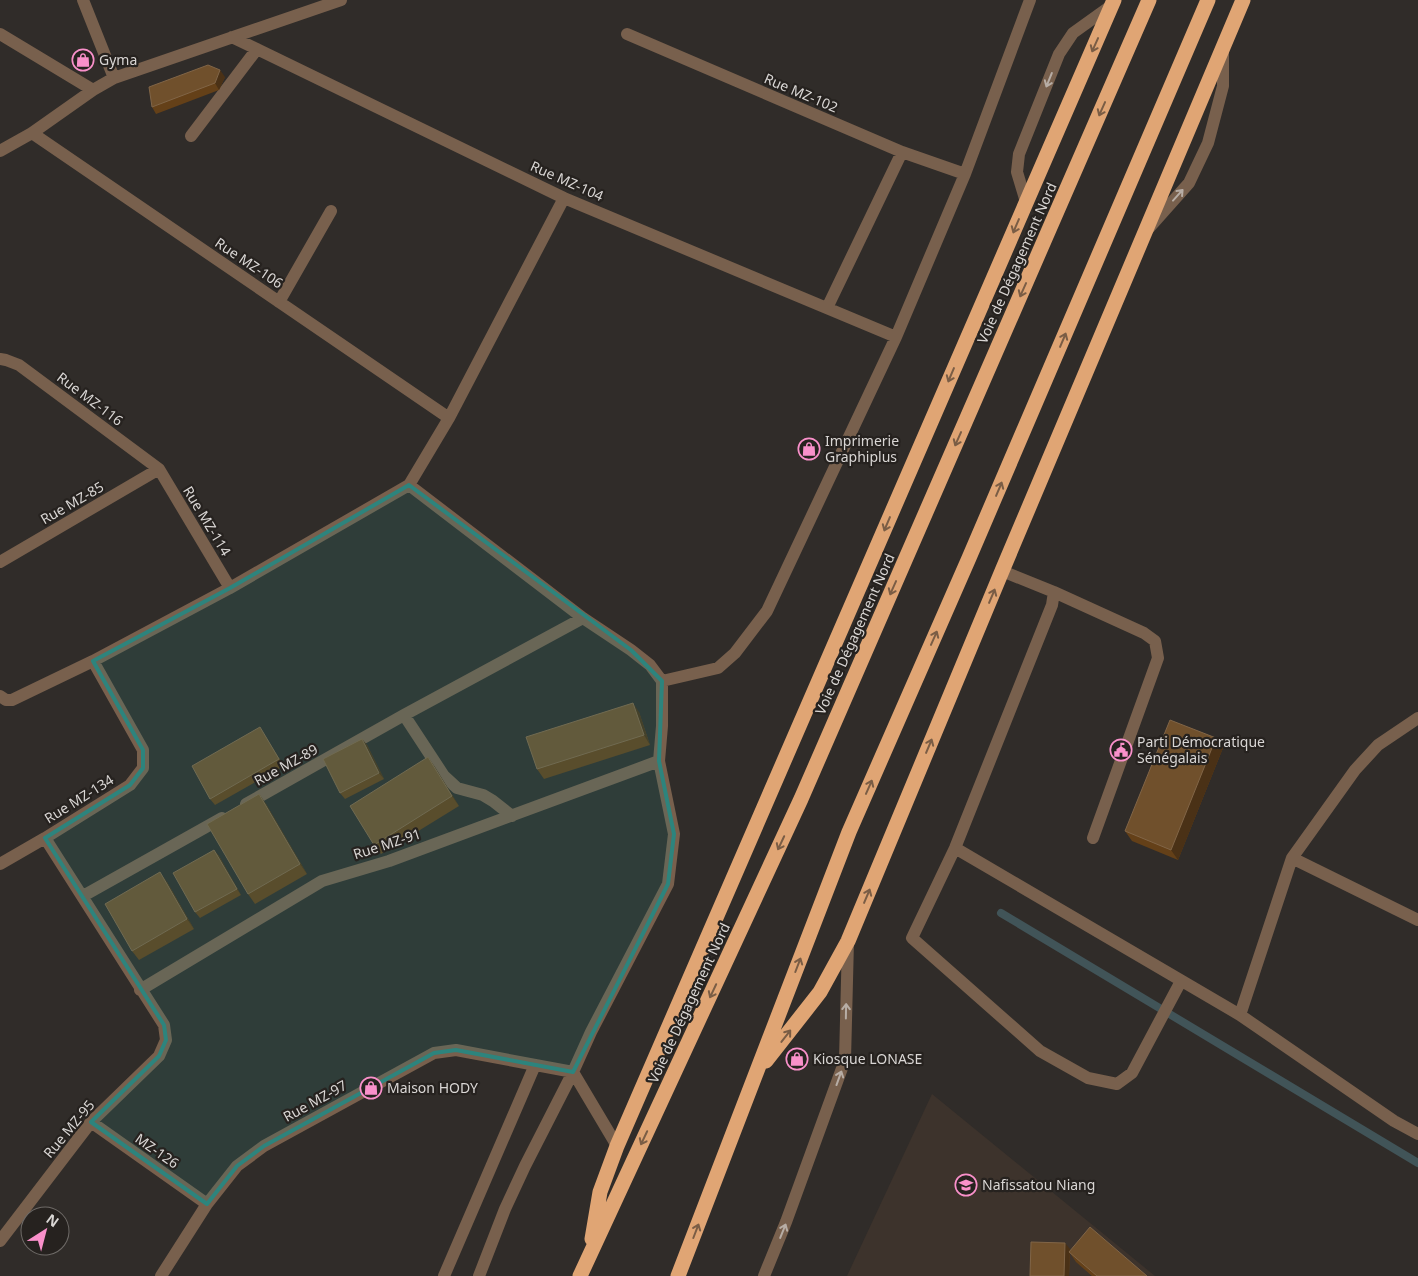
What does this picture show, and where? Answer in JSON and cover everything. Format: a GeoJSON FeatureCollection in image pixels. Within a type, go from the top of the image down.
{"type":"FeatureCollection","features":[{"type":"Feature","properties":{"kind":"highway","name":"Voie de Dégagement Nord"},"geometry":{"type":"LineString","coordinates":[[580,1276],[802,799],[1149,0]]}},
{"type":"Feature","properties":{"kind":"highway"},"geometry":{"type":"LineString","coordinates":[[678,1276],[849,832],[970,558],[1208,0]]}},
{"type":"Feature","properties":{"kind":"highway"},"geometry":{"type":"LineString","coordinates":[[756,1074],[820,992],[848,941],[1243,0]]}},
{"type":"Feature","properties":{"kind":"highway"},"geometry":{"type":"LineString","coordinates":[[588,1259],[600,1192],[617,1146],[1113,2]]}},
{"type":"Feature","properties":{"kind":"street"},"geometry":{"type":"LineString","coordinates":[[83,0],[114,78]]}},
{"type":"Feature","properties":{"kind":"street"},"geometry":{"type":"LineString","coordinates":[[0,151],[32,133],[93,90],[114,78],[341,0]]}},
{"type":"Feature","properties":{"kind":"street"},"geometry":{"type":"LineString","coordinates":[[662,681],[718,668],[735,653],[766,611],[896,337],[965,174],[1030,0]]}},
{"type":"Feature","properties":{"kind":"street"},"geometry":{"type":"LineString","coordinates":[[1026,202],[1018,172],[1019,154],[1059,54],[1073,33],[1113,2]]}},
{"type":"Feature","properties":{"kind":"street"},"geometry":{"type":"LineString","coordinates":[[0,34],[93,90]]}},
{"type":"Feature","properties":{"kind":"street","name":"Rue MZ-102"},"geometry":{"type":"LineString","coordinates":[[627,34],[902,152],[965,174]]}},
{"type":"Feature","properties":{"kind":"street","name":"Rue MZ-104"},"geometry":{"type":"LineString","coordinates":[[232,37],[564,198],[896,337]]}},
{"type":"Feature","properties":{"kind":"street"},"geometry":{"type":"LineString","coordinates":[[1145,231],[1189,184],[1208,143],[1223,86],[1223,48]]}},
{"type":"Feature","properties":{"kind":"street"},"geometry":{"type":"LineString","coordinates":[[191,136],[256,49]]}},
{"type":"Feature","properties":{"kind":"street","name":"Rue MZ-106"},"geometry":{"type":"LineString","coordinates":[[32,133],[449,418]]}},
{"type":"Feature","properties":{"kind":"street"},"geometry":{"type":"LineString","coordinates":[[827,308],[902,152]]}},
{"type":"Feature","properties":{"kind":"street"},"geometry":{"type":"LineString","coordinates":[[0,696],[6,700],[12,700],[94,661],[230,588],[409,485],[449,418],[564,198]]}},
{"type":"Feature","properties":{"kind":"street"},"geometry":{"type":"LineString","coordinates":[[279,302],[331,211]]}},
{"type":"Feature","properties":{"kind":"street","name":"Rue MZ-116"},"geometry":{"type":"LineString","coordinates":[[0,359],[19,365],[159,469]]}},
{"type":"Feature","properties":{"kind":"street","name":"Rue MZ-85"},"geometry":{"type":"LineString","coordinates":[[0,562],[159,469]]}},
{"type":"Feature","properties":{"kind":"street","name":"Rue MZ-114"},"geometry":{"type":"LineString","coordinates":[[159,469],[230,588]]}},
{"type":"Feature","properties":{"kind":"street"},"geometry":{"type":"LineString","coordinates":[[409,485],[583,618],[631,650],[650,665],[662,681],[662,726],[659,761],[674,834],[668,884],[591,1032],[509,1200],[479,1276]]}},
{"type":"Feature","properties":{"kind":"street"},"geometry":{"type":"LineString","coordinates":[[1002,571],[1054,592],[1144,633],[1155,642],[1158,658],[1093,838]]}},
{"type":"Feature","properties":{"kind":"street"},"geometry":{"type":"LineString","coordinates":[[1054,592],[1052,605],[955,848],[912,938],[1040,1051],[1088,1078],[1117,1084],[1132,1073],[1181,981]]}},
{"type":"Feature","properties":{"kind":"street","name":"Rue MZ-89"},"geometry":{"type":"LineString","coordinates":[[83,896],[404,715],[583,618]]}},
{"type":"Feature","properties":{"kind":"street","name":"Rue MZ-134"},"geometry":{"type":"LineString","coordinates":[[0,864],[130,785],[143,768],[144,750],[94,661]]}},
{"type":"Feature","properties":{"kind":"street"},"geometry":{"type":"LineString","coordinates":[[404,715],[444,776],[457,788],[493,801],[512,816]]}},
{"type":"Feature","properties":{"kind":"street"},"geometry":{"type":"LineString","coordinates":[[1240,1015],[1292,858],[1361,764],[1378,745],[1418,718]]}},
{"type":"Feature","properties":{"kind":"street","name":"Rue MZ-91"},"geometry":{"type":"LineString","coordinates":[[140,990],[322,881],[388,861],[659,761]]}},
{"type":"Feature","properties":{"kind":"street"},"geometry":{"type":"LineString","coordinates":[[45,838],[140,990]]}},
{"type":"Feature","properties":{"kind":"street"},"geometry":{"type":"LineString","coordinates":[[955,848],[1240,1015],[1394,1121],[1418,1134]]}},
{"type":"Feature","properties":{"kind":"street"},"geometry":{"type":"LineString","coordinates":[[1292,858],[1415,916]]}},
{"type":"Feature","properties":{"kind":"street"},"geometry":{"type":"LineString","coordinates":[[764,1276],[786,1222],[845,1060],[848,941]]}},
{"type":"Feature","properties":{"kind":"street","name":"Rue MZ-95"},"geometry":{"type":"LineString","coordinates":[[0,1242],[91,1122],[159,1056],[166,1040],[164,1025],[140,990]]}},
{"type":"Feature","properties":{"kind":"street","name":"Rue MZ-97"},"geometry":{"type":"LineString","coordinates":[[161,1276],[207,1204],[237,1166],[264,1146],[434,1053],[456,1050],[573,1072]]}},
{"type":"Feature","properties":{"kind":"street"},"geometry":{"type":"LineString","coordinates":[[444,1276],[536,1065]]}},
{"type":"Feature","properties":{"kind":"street"},"geometry":{"type":"LineString","coordinates":[[573,1072],[617,1146]]}},
{"type":"Feature","properties":{"kind":"street","name":"MZ-126"},"geometry":{"type":"LineString","coordinates":[[91,1122],[207,1204]]}},
{"type":"Feature","properties":{"kind":"highlighted area"},"geometry":{"type":"Polygon","coordinates":[[[409,485],[631,650],[662,681],[659,761],[674,834],[668,884],[573,1072],[456,1050],[434,1053],[264,1146],[237,1166],[207,1204],[91,1122],[159,1056],[166,1040],[164,1025],[45,838],[130,785],[143,768],[143,750],[93,661],[230,588],[409,485]]]}},
{"type":"Feature","properties":{"kind":"shaded area","name":"Nafissatou Niang"},"geometry":{"type":"Polygon","coordinates":[[[932,1094],[1155,1276],[847,1276],[932,1094]]]}},
{"type":"Feature","properties":{"kind":"building"},"geometry":{"type":"Polygon","coordinates":[[[208,65],[220,70],[215,83],[152,107],[149,87],[208,65]]]}},
{"type":"Feature","properties":{"kind":"building"},"geometry":{"type":"Polygon","coordinates":[[[633,703],[644,735],[537,769],[526,737],[633,703]]]}},
{"type":"Feature","properties":{"kind":"building"},"geometry":{"type":"Polygon","coordinates":[[[1170,720],[1216,738],[1171,850],[1125,831],[1170,720]]]}},
{"type":"Feature","properties":{"kind":"building"},"geometry":{"type":"Polygon","coordinates":[[[260,727],[279,759],[210,799],[192,766],[260,727]]]}},
{"type":"Feature","properties":{"kind":"building"},"geometry":{"type":"Polygon","coordinates":[[[362,739],[379,773],[340,793],[323,759],[362,739]]]}},
{"type":"Feature","properties":{"kind":"building"},"geometry":{"type":"Polygon","coordinates":[[[428,757],[452,796],[374,845],[350,806],[428,757]]]}},
{"type":"Feature","properties":{"kind":"building"},"geometry":{"type":"Polygon","coordinates":[[[259,794],[300,864],[248,894],[207,824],[259,794]]]}},
{"type":"Feature","properties":{"kind":"building"},"geometry":{"type":"Polygon","coordinates":[[[214,850],[237,889],[195,912],[173,873],[214,850]]]}},
{"type":"Feature","properties":{"kind":"building"},"geometry":{"type":"Polygon","coordinates":[[[160,872],[187,919],[132,951],[105,904],[160,872]]]}},
{"type":"Feature","properties":{"kind":"building"},"geometry":{"type":"Polygon","coordinates":[[[1090,1227],[1147,1276],[1097,1276],[1069,1252],[1090,1227]]]}},
{"type":"Feature","properties":{"kind":"building"},"geometry":{"type":"Polygon","coordinates":[[[1031,1242],[1065,1243],[1064,1276],[1030,1276],[1031,1242]]]}},
{"type":"Feature","properties":{"kind":"waterway"},"geometry":{"type":"LineString","coordinates":[[1001,913],[1418,1163]]}},
{"type":"Feature","properties":{"kind":"place","name":"Gyma"},"geometry":{"type":"Point","coordinates":[83,60]}},
{"type":"Feature","properties":{"kind":"place","name":"Imprimerie Graphiplus"},"geometry":{"type":"Point","coordinates":[809,449]}},
{"type":"Feature","properties":{"kind":"place","name":"Parti Démocratique Sénégalais"},"geometry":{"type":"Point","coordinates":[1121,750]}},
{"type":"Feature","properties":{"kind":"place","name":"Kiosque LONASE"},"geometry":{"type":"Point","coordinates":[797,1059]}},
{"type":"Feature","properties":{"kind":"place","name":"Maison HODY"},"geometry":{"type":"Point","coordinates":[371,1088]}},
{"type":"Feature","properties":{"kind":"place","name":"Nafissatou Niang"},"geometry":{"type":"Point","coordinates":[966,1185]}}]}
